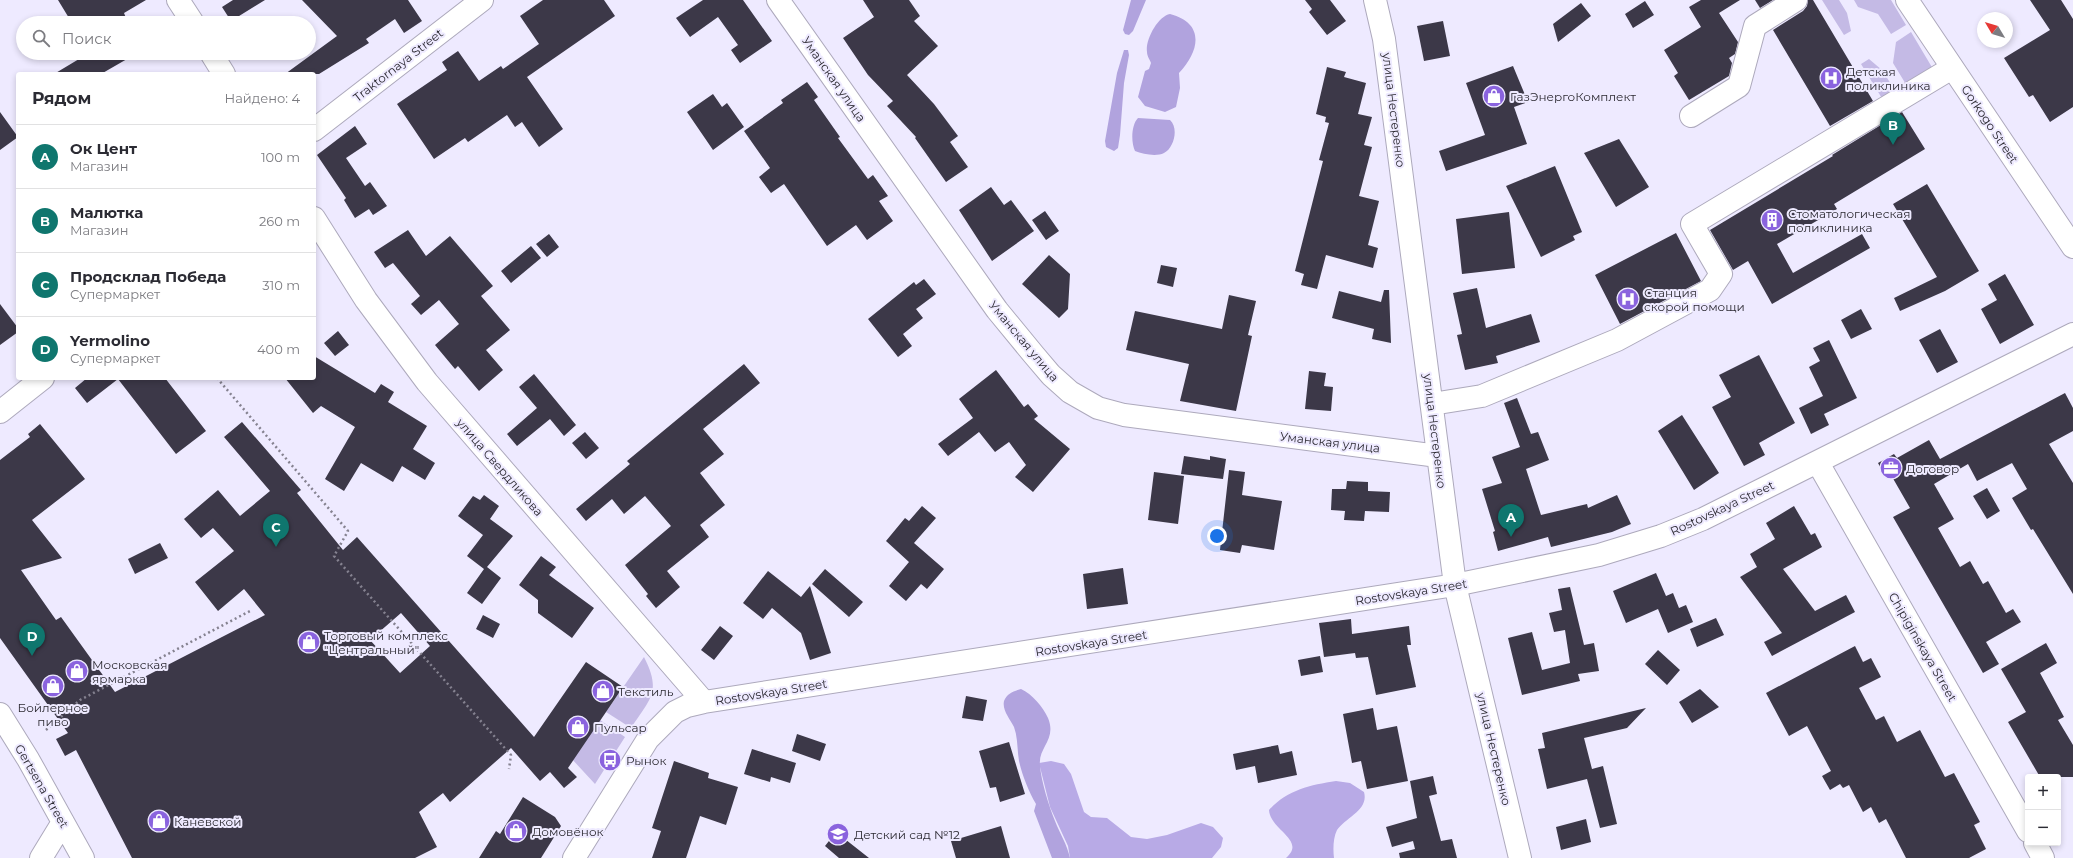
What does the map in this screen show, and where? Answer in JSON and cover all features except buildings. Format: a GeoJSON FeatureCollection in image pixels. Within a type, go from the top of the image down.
{"type":"FeatureCollection","features":[{"type":"Feature","properties":{"kind":"street"},"geometry":{"type":"LineString","coordinates":[[178,0],[188,16]]}},
{"type":"Feature","properties":{"kind":"street","name":"Traktornaya Street"},"geometry":{"type":"LineString","coordinates":[[316,128],[482,0]]}},
{"type":"Feature","properties":{"kind":"street","name":"Уманская улица"},"geometry":{"type":"LineString","coordinates":[[778,0],[997,310],[1050,375],[1070,392],[1098,408],[1124,415],[1438,456]]}},
{"type":"Feature","properties":{"kind":"street","name":"улица Нестеренко"},"geometry":{"type":"LineString","coordinates":[[1376,0],[1384,39],[1455,586],[1520,858]]}},
{"type":"Feature","properties":{"kind":"street"},"geometry":{"type":"LineString","coordinates":[[1691,116],[1739,86],[1755,26],[1796,0]]}},
{"type":"Feature","properties":{"kind":"street","name":"Gorkogo Street"},"geometry":{"type":"LineString","coordinates":[[1912,2],[1952,68],[2073,247]]}},
{"type":"Feature","properties":{"kind":"street"},"geometry":{"type":"LineString","coordinates":[[215,60],[223,72]]}},
{"type":"Feature","properties":{"kind":"street"},"geometry":{"type":"LineString","coordinates":[[1432,404],[1482,396],[1617,340],[1710,290],[1720,274],[1692,224],[1952,68]]}},
{"type":"Feature","properties":{"kind":"street","name":"улица Свердликова"},"geometry":{"type":"LineString","coordinates":[[316,221],[366,300],[423,376],[704,702]]}},
{"type":"Feature","properties":{"kind":"street","name":"Rostovskaya Street"},"geometry":{"type":"LineString","coordinates":[[574,858],[648,738],[676,712],[687,706],[704,702],[1455,586],[1599,555],[1627,547],[1703,519],[1818,463],[2073,334]]}},
{"type":"Feature","properties":{"kind":"street"},"geometry":{"type":"LineString","coordinates":[[0,412],[40,380]]}},
{"type":"Feature","properties":{"kind":"street","name":"Chipiginskaya Street"},"geometry":{"type":"LineString","coordinates":[[1818,463],[2025,826]]}},
{"type":"Feature","properties":{"kind":"street","name":"Gertsena Street"},"geometry":{"type":"LineString","coordinates":[[0,714],[28,759],[83,858]]}},
{"type":"Feature","properties":{"kind":"street"},"geometry":{"type":"LineString","coordinates":[[41,858],[63,822]]}},
{"type":"Feature","properties":{"kind":"street"},"geometry":{"type":"LineString","coordinates":[[2037,846],[2044,858]]}},
{"type":"Feature","properties":{"kind":"path"},"geometry":{"type":"LineString","coordinates":[[219,380],[348,531],[334,556],[510,755],[509,769]]}},
{"type":"Feature","properties":{"kind":"path"},"geometry":{"type":"LineString","coordinates":[[46,730],[80,700],[250,611]]}},
{"type":"Feature","properties":{"kind":"shaded area"},"geometry":{"type":"Polygon","coordinates":[[[1131,0],[1146,0],[1133,31],[1129,35],[1125,34],[1123,30],[1131,0]]]}},
{"type":"Feature","properties":{"kind":"shaded area"},"geometry":{"type":"Polygon","coordinates":[[[1822,0],[1839,0],[1847,13],[1851,31],[1844,35],[1822,0]]]}},
{"type":"Feature","properties":{"kind":"shaded area"},"geometry":{"type":"Polygon","coordinates":[[[1854,0],[1891,0],[1906,25],[1891,34],[1878,14],[1858,7],[1854,0]]]}},
{"type":"Feature","properties":{"kind":"shaded area"},"geometry":{"type":"Polygon","coordinates":[[[1170,14],[1181,18],[1189,24],[1194,31],[1196,39],[1195,47],[1191,56],[1179,73],[1180,88],[1176,107],[1165,112],[1145,106],[1138,97],[1145,71],[1149,69],[1151,63],[1147,52],[1150,35],[1161,19],[1170,14]]]}},
{"type":"Feature","properties":{"kind":"shaded area"},"geometry":{"type":"Polygon","coordinates":[[[1911,32],[1933,69],[1907,86],[1893,63],[1896,42],[1911,32]]]}},
{"type":"Feature","properties":{"kind":"shaded area"},"geometry":{"type":"Polygon","coordinates":[[[1124,50],[1128,50],[1129,55],[1124,83],[1118,148],[1114,151],[1106,147],[1105,141],[1117,73],[1124,50]]]}},
{"type":"Feature","properties":{"kind":"shaded area"},"geometry":{"type":"Polygon","coordinates":[[[1869,59],[1882,70],[1896,92],[1883,100],[1861,64],[1869,59]]]}},
{"type":"Feature","properties":{"kind":"shaded area"},"geometry":{"type":"Polygon","coordinates":[[[1138,118],[1170,120],[1173,124],[1175,133],[1173,142],[1164,153],[1153,155],[1135,151],[1132,134],[1134,125],[1138,118]]]}},
{"type":"Feature","properties":{"kind":"shaded area"},"geometry":{"type":"Polygon","coordinates":[[[644,657],[652,679],[653,687],[644,710],[631,728],[606,712],[644,657]]]}},
{"type":"Feature","properties":{"kind":"shaded area"},"geometry":{"type":"Polygon","coordinates":[[[1021,689],[1037,701],[1048,718],[1050,726],[1049,738],[1040,759],[1040,765],[1050,808],[1070,858],[1052,858],[1034,811],[1036,804],[1020,766],[1017,739],[1014,727],[1005,711],[1004,701],[1009,694],[1021,689]]]}},
{"type":"Feature","properties":{"kind":"shaded area"},"geometry":{"type":"Polygon","coordinates":[[[600,720],[625,737],[595,784],[571,758],[600,720]]]}},
{"type":"Feature","properties":{"kind":"shaded area"},"geometry":{"type":"Polygon","coordinates":[[[1051,761],[1064,764],[1071,774],[1084,812],[1091,817],[1107,818],[1131,837],[1147,839],[1167,835],[1201,823],[1213,827],[1223,838],[1221,847],[1212,858],[1070,858],[1068,846],[1050,807],[1039,763],[1051,761]]]}},
{"type":"Feature","properties":{"kind":"shaded area"},"geometry":{"type":"Polygon","coordinates":[[[1336,781],[1350,783],[1364,792],[1365,798],[1360,809],[1337,830],[1333,851],[1334,858],[1286,858],[1291,852],[1292,846],[1290,840],[1275,823],[1269,810],[1276,803],[1291,793],[1317,784],[1336,781]]]}},
{"type":"Feature","properties":{"kind":"place","name":"Детская поликлиника"},"geometry":{"type":"Point","coordinates":[1831,78]}},
{"type":"Feature","properties":{"kind":"place","name":"ГазЭнергоКомплект"},"geometry":{"type":"Point","coordinates":[1494,96]}},
{"type":"Feature","properties":{"kind":"place","name":"Малютка"},"geometry":{"type":"Point","coordinates":[1893,145]}},
{"type":"Feature","properties":{"kind":"place","name":"Стоматологическая поликлиника"},"geometry":{"type":"Point","coordinates":[1772,220]}},
{"type":"Feature","properties":{"kind":"place","name":"Станция скорой помощи"},"geometry":{"type":"Point","coordinates":[1628,299]}},
{"type":"Feature","properties":{"kind":"place","name":"Договор"},"geometry":{"type":"Point","coordinates":[1891,468]}},
{"type":"Feature","properties":{"kind":"place","name":"Ок Цент"},"geometry":{"type":"Point","coordinates":[1511,537]}},
{"type":"Feature","properties":{"kind":"place","name":"Продсклад Победа"},"geometry":{"type":"Point","coordinates":[276,547]}},
{"type":"Feature","properties":{"kind":"place","name":"Торговый комплекс \"Центральный\""},"geometry":{"type":"Point","coordinates":[309,642]}},
{"type":"Feature","properties":{"kind":"place","name":"Yermolino"},"geometry":{"type":"Point","coordinates":[32,656]}},
{"type":"Feature","properties":{"kind":"place","name":"Московская ярмарка"},"geometry":{"type":"Point","coordinates":[77,671]}},
{"type":"Feature","properties":{"kind":"place","name":"Бойлерное пиво"},"geometry":{"type":"Point","coordinates":[53,686]}},
{"type":"Feature","properties":{"kind":"place","name":"Текстиль"},"geometry":{"type":"Point","coordinates":[603,691]}},
{"type":"Feature","properties":{"kind":"place","name":"Пульсар"},"geometry":{"type":"Point","coordinates":[578,727]}},
{"type":"Feature","properties":{"kind":"place","name":"Рынок"},"geometry":{"type":"Point","coordinates":[610,760]}},
{"type":"Feature","properties":{"kind":"place","name":"Каневской"},"geometry":{"type":"Point","coordinates":[159,821]}},
{"type":"Feature","properties":{"kind":"place","name":"Домовёнок"},"geometry":{"type":"Point","coordinates":[516,831]}},
{"type":"Feature","properties":{"kind":"place","name":"Детский сад №12"},"geometry":{"type":"Point","coordinates":[838,834]}}]}
